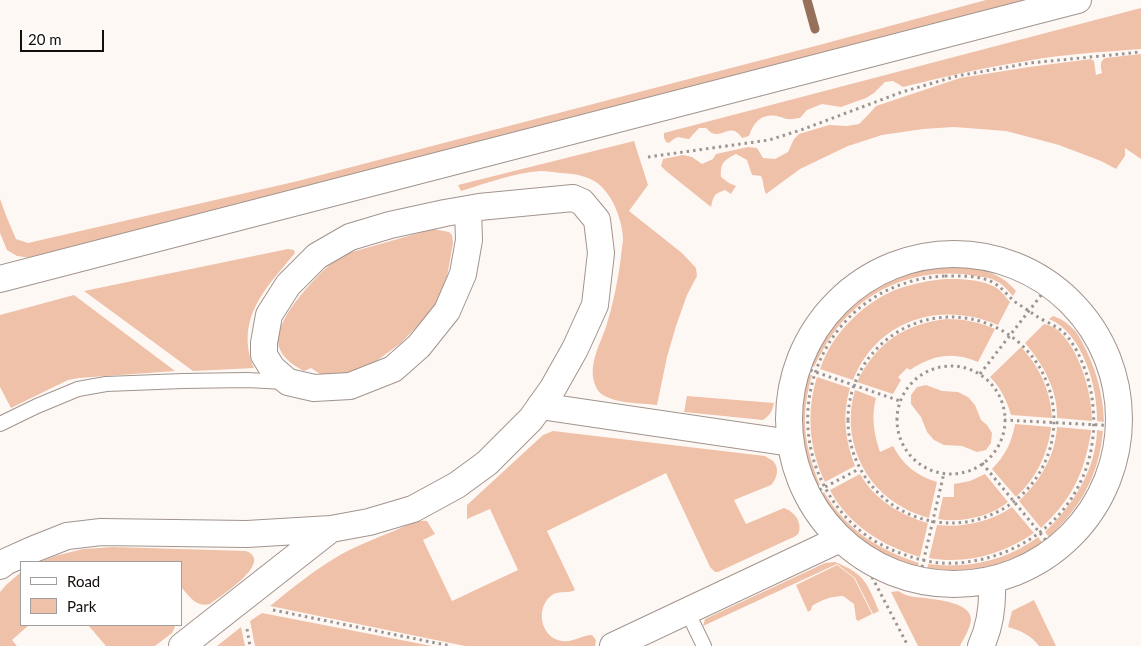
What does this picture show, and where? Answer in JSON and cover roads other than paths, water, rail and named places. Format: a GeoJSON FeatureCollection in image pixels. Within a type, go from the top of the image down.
{"type":"FeatureCollection","features":[{"type":"Feature","properties":{"kind":"street"},"geometry":{"type":"LineString","coordinates":[[0,278],[1078,0]]}},
{"type":"Feature","properties":{"kind":"street"},"geometry":{"type":"LineString","coordinates":[[0,566],[34,548],[67,536],[101,532],[246,534],[331,529],[369,522],[413,509],[457,485],[487,463],[531,419],[553,388],[576,350],[595,306],[601,253],[597,220],[582,202],[573,198],[468,209],[390,225],[350,237],[317,256],[288,285],[269,315],[264,355],[272,368],[288,382],[314,388],[350,386],[394,369],[419,346],[447,311],[463,274],[469,240],[468,209]]}},
{"type":"Feature","properties":{"kind":"street"},"geometry":{"type":"LineString","coordinates":[[943,255],[970,255],[997,260],[1022,270],[1049,285],[1086,320],[1100,344],[1111,369],[1117,396],[1106,426],[1116,450],[1109,476],[1098,501],[1083,523],[1064,543],[1047,542],[1042,559],[1018,572],[992,580],[965,584],[938,584],[922,571],[911,579],[885,569],[861,556],[840,539],[822,518],[816,492],[797,470],[791,443],[789,416],[791,389],[806,369],[810,338],[825,315],[844,296],[866,279],[890,267],[916,259],[943,255]]}},
{"type":"Feature","properties":{"kind":"street"},"geometry":{"type":"LineString","coordinates":[[540,406],[791,443]]}},
{"type":"Feature","properties":{"kind":"street"},"geometry":{"type":"LineString","coordinates":[[182,646],[331,529]]}},
{"type":"Feature","properties":{"kind":"street"},"geometry":{"type":"LineString","coordinates":[[613,646],[840,539]]}},
{"type":"Feature","properties":{"kind":"street"},"geometry":{"type":"LineString","coordinates":[[981,646],[991,615],[993,601],[992,580]]}},
{"type":"Feature","properties":{"kind":"lane"},"geometry":{"type":"LineString","coordinates":[[0,424],[78,389],[96,386],[183,381],[247,380],[288,382]]}},
{"type":"Feature","properties":{"kind":"lane"},"geometry":{"type":"LineString","coordinates":[[687,611],[704,646]]}},
{"type":"Feature","properties":{"kind":"waterway"},"geometry":{"type":"LineString","coordinates":[[807,0],[815,29]]}}]}
